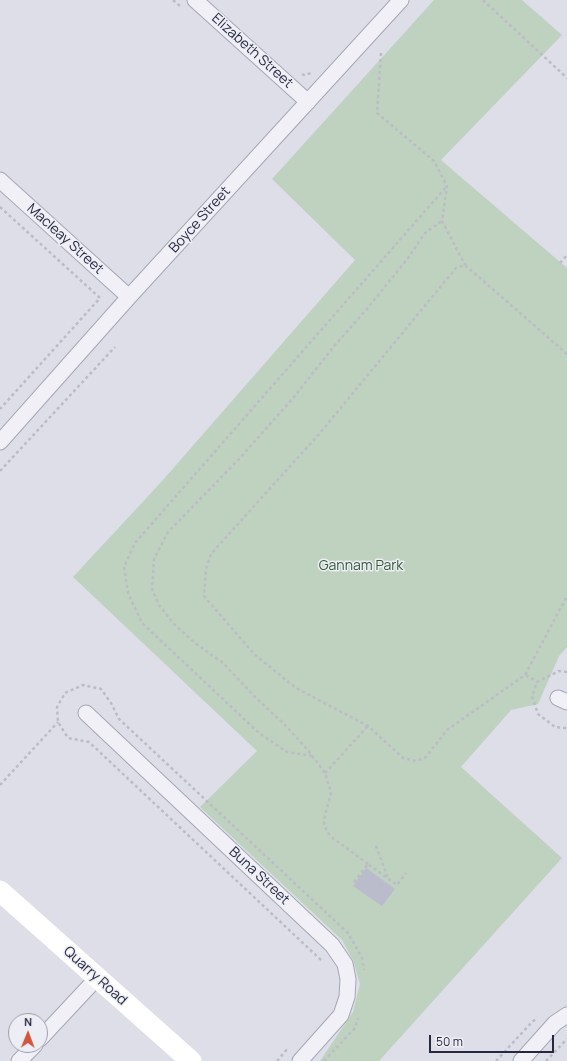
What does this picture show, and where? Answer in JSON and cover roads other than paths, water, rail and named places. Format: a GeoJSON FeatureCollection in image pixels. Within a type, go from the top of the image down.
{"type":"FeatureCollection","features":[{"type":"Feature","properties":{"kind":"street","name":"Elizabeth Street"},"geometry":{"type":"LineString","coordinates":[[195,0],[308,102]]}},
{"type":"Feature","properties":{"kind":"street","name":"Boyce Street"},"geometry":{"type":"LineString","coordinates":[[0,442],[401,0]]}},
{"type":"Feature","properties":{"kind":"street","name":"Macleay Street"},"geometry":{"type":"LineString","coordinates":[[0,180],[130,297]]}},
{"type":"Feature","properties":{"kind":"street","name":"Buna Street"},"geometry":{"type":"LineString","coordinates":[[86,713],[332,945],[345,964],[348,979],[348,996],[341,1015],[300,1061]]}},
{"type":"Feature","properties":{"kind":"street","name":"Quarry Road"},"geometry":{"type":"LineString","coordinates":[[0,891],[190,1061]]}},
{"type":"Feature","properties":{"kind":"street"},"geometry":{"type":"LineString","coordinates":[[48,1030],[97,978]]}},
{"type":"Feature","properties":{"kind":"street"},"geometry":{"type":"LineString","coordinates":[[521,1061],[555,1023],[567,1015]]}},
{"type":"Feature","properties":{"kind":"street"},"geometry":{"type":"LineString","coordinates":[[19,1061],[26,1053]]}},
{"type":"Feature","properties":{"kind":"park label","name":"Gannam Park"},"geometry":{"type":"Point","coordinates":[361,566]}}]}
